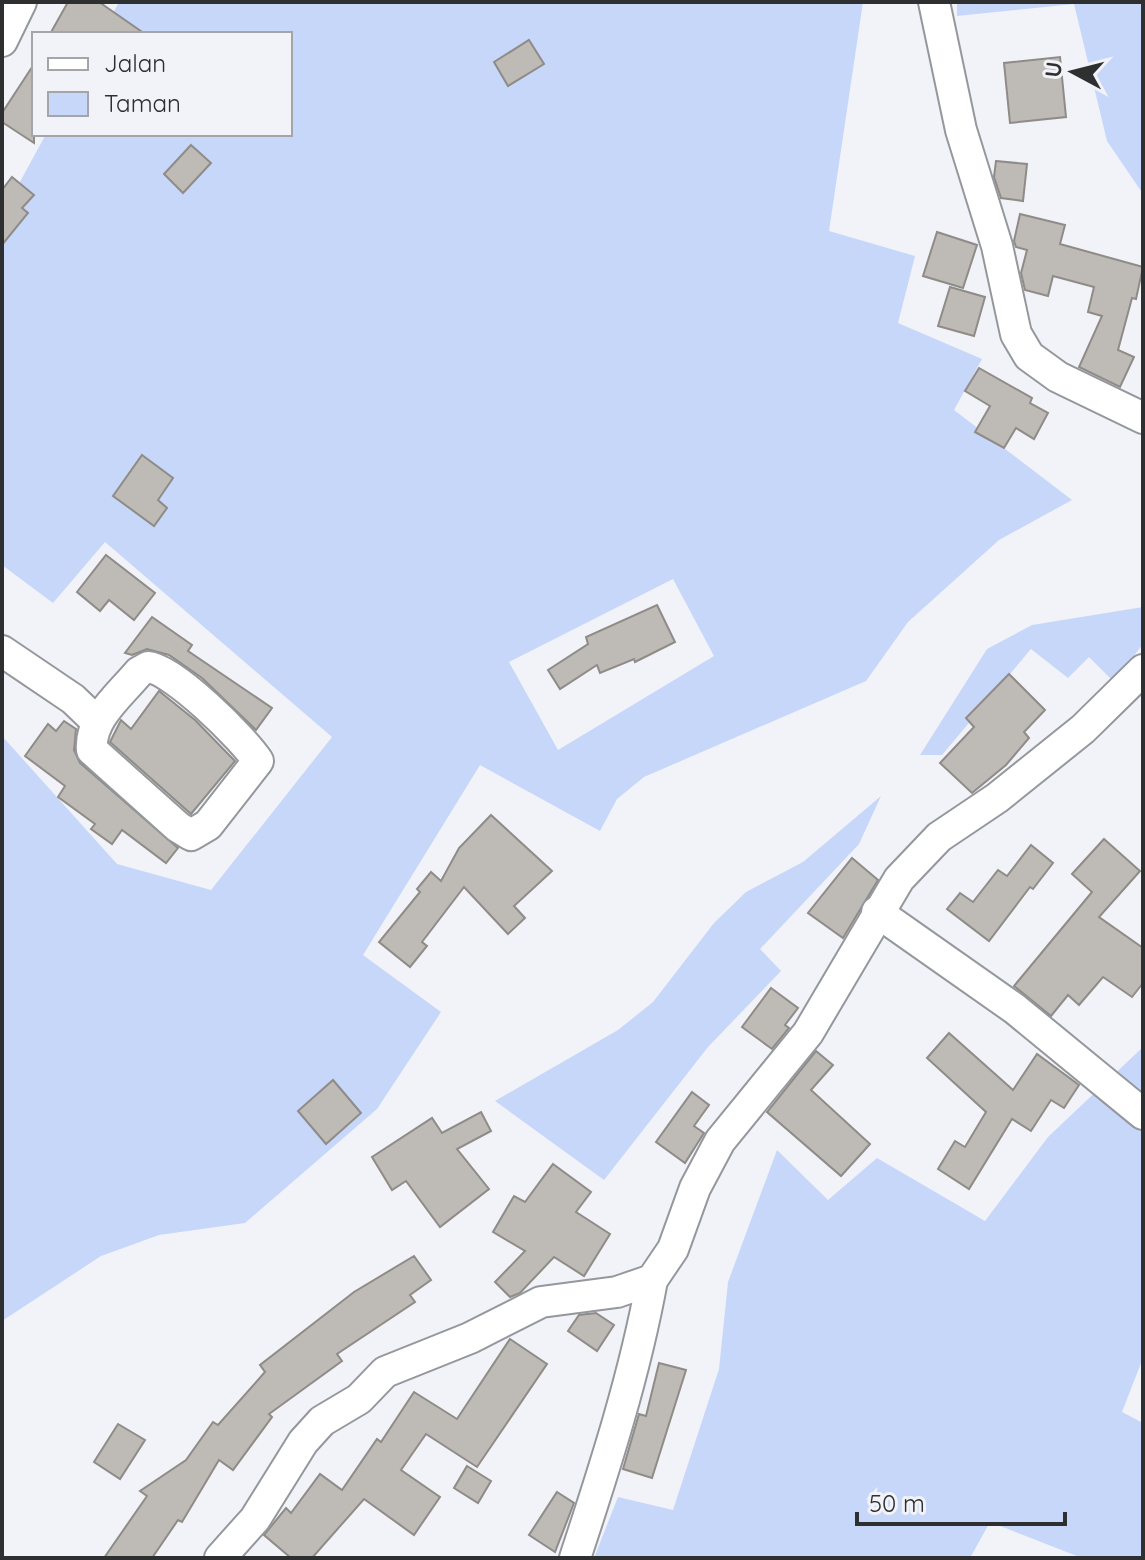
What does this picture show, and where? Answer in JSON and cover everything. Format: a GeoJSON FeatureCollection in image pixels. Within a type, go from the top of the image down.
{"type":"FeatureCollection","features":[{"type":"Feature","properties":{"kind":"street"},"geometry":{"type":"LineString","coordinates":[[2,41],[21,2]]}},
{"type":"Feature","properties":{"kind":"street"},"geometry":{"type":"LineString","coordinates":[[934,2],[961,130],[997,246],[1016,334],[1029,356],[1058,377],[1143,418]]}},
{"type":"Feature","properties":{"kind":"street"},"geometry":{"type":"LineString","coordinates":[[2,651],[73,699],[97,722]]}},
{"type":"Feature","properties":{"kind":"street"},"geometry":{"type":"LineString","coordinates":[[157,668],[219,720],[258,761],[208,825],[191,835],[92,750],[97,722],[139,672],[157,668]]}},
{"type":"Feature","properties":{"kind":"street"},"geometry":{"type":"LineString","coordinates":[[575,1558],[600,1482],[645,1321],[652,1280],[673,1249],[695,1188],[720,1141],[808,1033],[899,879],[939,837],[997,798],[1083,729],[1143,670]]}},
{"type":"Feature","properties":{"kind":"street"},"geometry":{"type":"LineString","coordinates":[[877,912],[1015,1009],[1143,1114]]}},
{"type":"Feature","properties":{"kind":"street"},"geometry":{"type":"LineString","coordinates":[[220,1558],[255,1519],[303,1442],[322,1421],[359,1399],[385,1372],[470,1338],[541,1302],[617,1292],[652,1280]]}},
{"type":"Feature","properties":{"kind":"green space"},"geometry":{"type":"Polygon","coordinates":[[[119,2],[863,2],[829,231],[915,256],[898,323],[982,359],[954,410],[1072,500],[999,540],[908,622],[866,681],[644,777],[617,799],[600,831],[480,765],[363,955],[441,1012],[377,1109],[245,1223],[159,1235],[101,1256],[2,1321],[2,736],[117,864],[211,890],[332,737],[105,542],[53,603],[2,565],[2,215],[45,136],[292,136],[292,32],[103,32],[119,2]],[[673,579],[509,662],[558,750],[714,656],[673,579]]]}},
{"type":"Feature","properties":{"kind":"green space"},"geometry":{"type":"Polygon","coordinates":[[[957,2],[1143,2],[1143,194],[1107,141],[1074,4],[957,16],[957,2]]]}},
{"type":"Feature","properties":{"kind":"green space"},"geometry":{"type":"Polygon","coordinates":[[[1143,607],[1143,644],[1114,682],[1089,657],[1068,678],[1031,649],[942,755],[920,755],[987,649],[1032,625],[1143,607]]]}},
{"type":"Feature","properties":{"kind":"green space"},"geometry":{"type":"Polygon","coordinates":[[[881,796],[859,844],[760,949],[781,971],[708,1047],[604,1180],[495,1101],[618,1030],[653,1002],[714,923],[746,892],[803,862],[881,796]]]}},
{"type":"Feature","properties":{"kind":"green space"},"geometry":{"type":"Polygon","coordinates":[[[1143,1047],[1143,1358],[1122,1412],[1143,1423],[1143,1558],[1082,1558],[990,1522],[970,1558],[594,1558],[618,1497],[673,1510],[719,1369],[728,1282],[777,1150],[828,1200],[877,1158],[985,1221],[1048,1137],[1143,1047]]]}},
{"type":"Feature","properties":{"kind":"building"},"geometry":{"type":"Polygon","coordinates":[[[68,2],[99,2],[142,32],[51,32],[68,2]]]}},
{"type":"Feature","properties":{"kind":"building"},"geometry":{"type":"Polygon","coordinates":[[[529,40],[544,64],[508,86],[494,62],[529,40]]]}},
{"type":"Feature","properties":{"kind":"building"},"geometry":{"type":"Polygon","coordinates":[[[1060,57],[1066,117],[1010,123],[1004,63],[1060,57]]]}},
{"type":"Feature","properties":{"kind":"building"},"geometry":{"type":"Polygon","coordinates":[[[32,67],[34,143],[2,122],[2,113],[32,67]]]}},
{"type":"Feature","properties":{"kind":"building"},"geometry":{"type":"Polygon","coordinates":[[[191,145],[211,163],[183,193],[164,174],[191,145]]]}},
{"type":"Feature","properties":{"kind":"building"},"geometry":{"type":"Polygon","coordinates":[[[996,161],[1027,164],[1023,201],[1001,198],[994,177],[996,161]]]}},
{"type":"Feature","properties":{"kind":"building"},"geometry":{"type":"Polygon","coordinates":[[[12,177],[34,195],[22,208],[28,213],[2,245],[2,190],[12,177]]]}},
{"type":"Feature","properties":{"kind":"building"},"geometry":{"type":"Polygon","coordinates":[[[1020,214],[1065,225],[1060,244],[1143,267],[1136,299],[1132,298],[1118,350],[1134,357],[1120,387],[1079,367],[1102,316],[1088,312],[1094,287],[1053,276],[1048,296],[1025,290],[1021,273],[1027,250],[1016,247],[1014,241],[1020,214]]]}},
{"type":"Feature","properties":{"kind":"building"},"geometry":{"type":"Polygon","coordinates":[[[937,232],[977,245],[963,288],[923,276],[937,232]]]}},
{"type":"Feature","properties":{"kind":"building"},"geometry":{"type":"Polygon","coordinates":[[[950,287],[985,297],[974,336],[938,326],[950,287]]]}},
{"type":"Feature","properties":{"kind":"building"},"geometry":{"type":"Polygon","coordinates":[[[979,368],[1032,398],[1030,403],[1048,413],[1034,439],[1016,428],[1004,448],[975,432],[990,406],[965,391],[979,368]]]}},
{"type":"Feature","properties":{"kind":"building"},"geometry":{"type":"Polygon","coordinates":[[[142,455],[173,478],[158,500],[167,508],[154,526],[113,496],[142,455]]]}},
{"type":"Feature","properties":{"kind":"building"},"geometry":{"type":"Polygon","coordinates":[[[106,555],[155,593],[134,620],[109,600],[100,611],[77,592],[106,555]]]}},
{"type":"Feature","properties":{"kind":"building"},"geometry":{"type":"Polygon","coordinates":[[[657,605],[675,642],[635,662],[634,659],[600,673],[597,665],[560,689],[548,670],[588,644],[586,637],[657,605]]]}},
{"type":"Feature","properties":{"kind":"building"},"geometry":{"type":"Polygon","coordinates":[[[152,617],[192,645],[188,651],[272,708],[256,730],[202,678],[169,655],[147,649],[132,655],[125,653],[152,617]]]}},
{"type":"Feature","properties":{"kind":"building"},"geometry":{"type":"Polygon","coordinates":[[[1009,674],[1045,710],[1024,732],[1029,738],[1006,765],[972,793],[940,763],[974,727],[966,718],[1009,674]]]}},
{"type":"Feature","properties":{"kind":"building"},"geometry":{"type":"Polygon","coordinates":[[[159,691],[195,720],[235,761],[191,814],[110,742],[121,720],[131,729],[159,691]]]}},
{"type":"Feature","properties":{"kind":"building"},"geometry":{"type":"Polygon","coordinates":[[[64,721],[76,729],[74,750],[80,763],[178,848],[166,863],[122,830],[112,844],[91,829],[95,824],[58,797],[65,786],[25,756],[48,724],[56,731],[64,721]]]}},
{"type":"Feature","properties":{"kind":"building"},"geometry":{"type":"Polygon","coordinates":[[[491,815],[552,871],[514,906],[525,918],[508,934],[464,887],[422,942],[427,946],[410,967],[379,942],[420,892],[417,889],[431,872],[441,881],[459,848],[491,815]]]}},
{"type":"Feature","properties":{"kind":"building"},"geometry":{"type":"Polygon","coordinates":[[[1104,839],[1140,871],[1099,917],[1143,948],[1143,983],[1132,997],[1103,977],[1079,1005],[1068,995],[1051,1016],[1014,986],[1092,892],[1072,874],[1104,839]]]}},
{"type":"Feature","properties":{"kind":"building"},"geometry":{"type":"Polygon","coordinates":[[[1031,845],[1053,863],[1033,889],[1030,887],[989,941],[947,909],[960,893],[973,902],[998,870],[1007,876],[1031,845]]]}},
{"type":"Feature","properties":{"kind":"building"},"geometry":{"type":"Polygon","coordinates":[[[852,858],[878,880],[843,938],[808,913],[852,858]]]}},
{"type":"Feature","properties":{"kind":"building"},"geometry":{"type":"Polygon","coordinates":[[[771,988],[798,1008],[785,1025],[789,1028],[772,1049],[742,1027],[771,988]]]}},
{"type":"Feature","properties":{"kind":"building"},"geometry":{"type":"Polygon","coordinates":[[[949,1033],[1013,1090],[1037,1054],[1079,1085],[1064,1108],[1051,1100],[1031,1131],[1012,1119],[969,1189],[938,1169],[955,1141],[965,1147],[986,1112],[927,1058],[949,1033]]]}},
{"type":"Feature","properties":{"kind":"building"},"geometry":{"type":"Polygon","coordinates":[[[816,1051],[833,1065],[811,1090],[870,1144],[841,1176],[767,1112],[816,1051]]]}},
{"type":"Feature","properties":{"kind":"building"},"geometry":{"type":"Polygon","coordinates":[[[333,1080],[361,1113],[326,1144],[298,1111],[333,1080]]]}},
{"type":"Feature","properties":{"kind":"building"},"geometry":{"type":"Polygon","coordinates":[[[692,1092],[709,1105],[694,1126],[704,1133],[685,1163],[656,1142],[692,1092]]]}},
{"type":"Feature","properties":{"kind":"building"},"geometry":{"type":"Polygon","coordinates":[[[481,1112],[491,1131],[457,1149],[489,1189],[440,1227],[406,1181],[392,1190],[372,1157],[432,1118],[442,1133],[481,1112]]]}},
{"type":"Feature","properties":{"kind":"building"},"geometry":{"type":"Polygon","coordinates":[[[553,1164],[591,1192],[576,1212],[610,1234],[584,1276],[554,1257],[520,1293],[510,1297],[495,1282],[525,1251],[493,1232],[514,1196],[525,1202],[553,1164]]]}},
{"type":"Feature","properties":{"kind":"building"},"geometry":{"type":"Polygon","coordinates":[[[414,1256],[431,1280],[410,1295],[415,1302],[337,1354],[342,1361],[269,1414],[272,1417],[233,1470],[219,1460],[182,1522],[178,1520],[152,1558],[104,1558],[147,1496],[140,1491],[186,1460],[213,1422],[218,1425],[265,1372],[260,1365],[354,1292],[414,1256]]]}},
{"type":"Feature","properties":{"kind":"building"},"geometry":{"type":"Polygon","coordinates":[[[596,1313],[614,1325],[597,1351],[568,1331],[579,1315],[596,1313]]]}},
{"type":"Feature","properties":{"kind":"building"},"geometry":{"type":"Polygon","coordinates":[[[510,1339],[547,1364],[477,1467],[426,1434],[401,1470],[440,1497],[414,1535],[364,1499],[312,1558],[291,1558],[264,1535],[286,1508],[291,1513],[320,1474],[342,1490],[377,1439],[381,1442],[414,1392],[457,1419],[510,1339]]]}},
{"type":"Feature","properties":{"kind":"building"},"geometry":{"type":"Polygon","coordinates":[[[659,1363],[686,1370],[652,1478],[623,1469],[639,1414],[646,1416],[659,1363]]]}},
{"type":"Feature","properties":{"kind":"building"},"geometry":{"type":"Polygon","coordinates":[[[118,1424],[145,1440],[120,1479],[94,1462],[118,1424]]]}},
{"type":"Feature","properties":{"kind":"building"},"geometry":{"type":"Polygon","coordinates":[[[467,1466],[491,1481],[478,1503],[454,1488],[467,1466]]]}},
{"type":"Feature","properties":{"kind":"building"},"geometry":{"type":"Polygon","coordinates":[[[557,1492],[574,1503],[555,1552],[529,1535],[557,1492]]]}}]}
